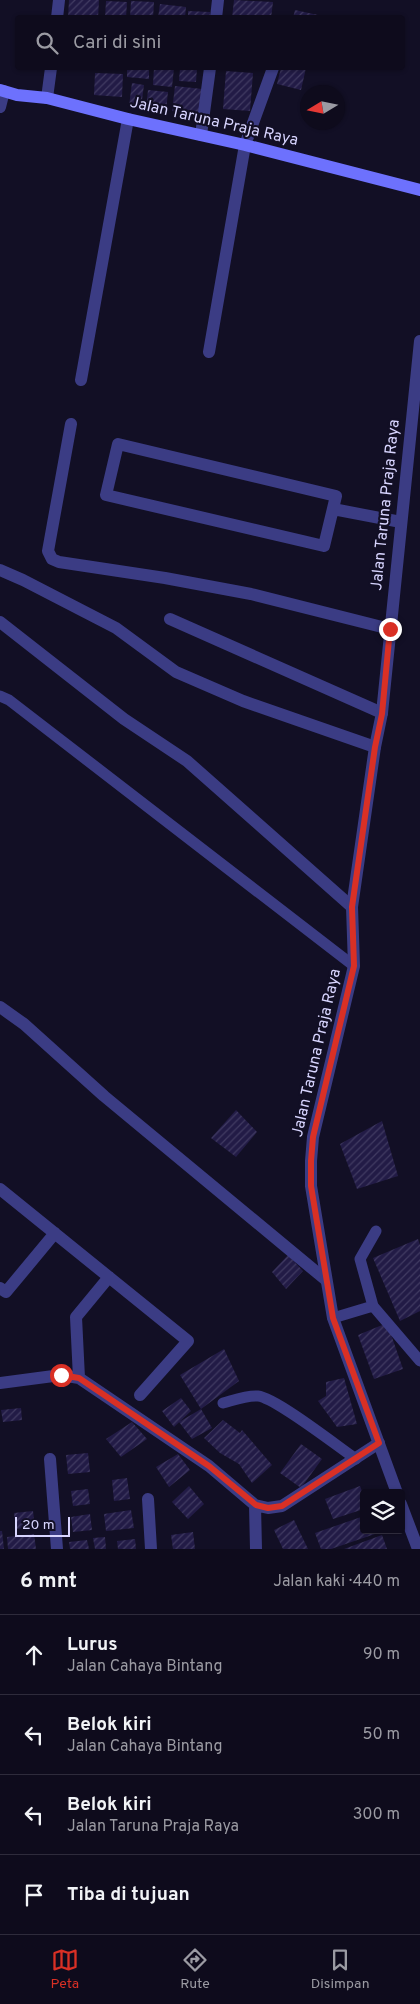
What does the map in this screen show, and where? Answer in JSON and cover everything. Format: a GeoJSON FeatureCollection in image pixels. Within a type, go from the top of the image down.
{"type":"FeatureCollection","features":[{"type":"Feature","properties":{"kind":"main road","name":"Jalan Taruna Praja Raya"},"geometry":{"type":"LineString","coordinates":[[2,91],[17,95],[47,98],[128,119],[245,145],[420,190]]}},
{"type":"Feature","properties":{"kind":"street"},"geometry":{"type":"LineString","coordinates":[[58,15],[60,0]]}},
{"type":"Feature","properties":{"kind":"street"},"geometry":{"type":"LineString","coordinates":[[216,15],[218,0]]}},
{"type":"Feature","properties":{"kind":"street"},"geometry":{"type":"LineString","coordinates":[[47,98],[51,70]]}},
{"type":"Feature","properties":{"kind":"street"},"geometry":{"type":"LineString","coordinates":[[201,135],[210,70]]}},
{"type":"Feature","properties":{"kind":"street"},"geometry":{"type":"LineString","coordinates":[[209,352],[245,145],[272,70]]}},
{"type":"Feature","properties":{"kind":"street"},"geometry":{"type":"LineString","coordinates":[[0,107],[2,91]]}},
{"type":"Feature","properties":{"kind":"street"},"geometry":{"type":"LineString","coordinates":[[81,380],[128,119]]}},
{"type":"Feature","properties":{"kind":"street","name":"Jalan Taruna Praja Raya"},"geometry":{"type":"LineString","coordinates":[[396,1489],[333,1318],[311,1186],[311,1161],[313,1137],[354,966],[352,907],[375,747],[382,714],[420,341]]}},
{"type":"Feature","properties":{"kind":"street"},"geometry":{"type":"LineString","coordinates":[[71,424],[48,551],[52,559],[59,562],[166,578],[251,594],[390,629]]}},
{"type":"Feature","properties":{"kind":"street"},"geometry":{"type":"LineString","coordinates":[[118,444],[336,496],[333,509],[324,546],[106,495],[118,444]]}},
{"type":"Feature","properties":{"kind":"street"},"geometry":{"type":"LineString","coordinates":[[333,509],[401,522]]}},
{"type":"Feature","properties":{"kind":"street"},"geometry":{"type":"LineString","coordinates":[[0,570],[24,580],[116,628],[176,672],[243,701],[375,747]]}},
{"type":"Feature","properties":{"kind":"street"},"geometry":{"type":"LineString","coordinates":[[170,619],[382,714]]}},
{"type":"Feature","properties":{"kind":"street"},"geometry":{"type":"LineString","coordinates":[[0,622],[124,719],[187,761],[352,907]]}},
{"type":"Feature","properties":{"kind":"street"},"geometry":{"type":"LineString","coordinates":[[0,1007],[24,1024],[104,1096],[326,1280]]}},
{"type":"Feature","properties":{"kind":"street"},"geometry":{"type":"LineString","coordinates":[[0,1189],[188,1340],[140,1395]]}},
{"type":"Feature","properties":{"kind":"street"},"geometry":{"type":"LineString","coordinates":[[0,1288],[6,1292],[55,1233]]}},
{"type":"Feature","properties":{"kind":"street"},"geometry":{"type":"LineString","coordinates":[[79,1378],[76,1317],[109,1277]]}},
{"type":"Feature","properties":{"kind":"street"},"geometry":{"type":"LineString","coordinates":[[0,1383],[61,1375],[79,1378],[209,1466],[256,1505],[268,1508],[282,1506],[379,1443]]}},
{"type":"Feature","properties":{"kind":"street"},"geometry":{"type":"LineString","coordinates":[[50,1459],[57,1549]]}},
{"type":"Feature","properties":{"kind":"street"},"geometry":{"type":"LineString","coordinates":[[148,1499],[151,1549]]}},
{"type":"Feature","properties":{"kind":"street"},"geometry":{"type":"LineString","coordinates":[[256,1505],[256,1549]]}},
{"type":"Feature","properties":{"kind":"street"},"geometry":{"type":"LineString","coordinates":[[405,1515],[418,1549]]}},
{"type":"Feature","properties":{"kind":"lane"},"geometry":{"type":"LineString","coordinates":[[0,696],[10,700],[354,966]]}},
{"type":"Feature","properties":{"kind":"lane"},"geometry":{"type":"LineString","coordinates":[[376,1231],[360,1259],[372,1306],[420,1361]]}},
{"type":"Feature","properties":{"kind":"lane"},"geometry":{"type":"LineString","coordinates":[[333,1318],[372,1306]]}},
{"type":"Feature","properties":{"kind":"lane"},"geometry":{"type":"LineString","coordinates":[[224,1403],[238,1398],[258,1396],[275,1403],[356,1459]]}},
{"type":"Feature","properties":{"kind":"building"},"geometry":{"type":"Polygon","coordinates":[[[69,0],[99,0],[98,15],[68,15],[69,0]]]}},
{"type":"Feature","properties":{"kind":"building"},"geometry":{"type":"Polygon","coordinates":[[[234,0],[273,2],[271,15],[232,15],[234,0]]]}},
{"type":"Feature","properties":{"kind":"building"},"geometry":{"type":"Polygon","coordinates":[[[106,1],[127,2],[126,15],[105,15],[106,1]]]}},
{"type":"Feature","properties":{"kind":"building"},"geometry":{"type":"Polygon","coordinates":[[[131,1],[154,2],[153,15],[130,15],[131,1]]]}},
{"type":"Feature","properties":{"kind":"building"},"geometry":{"type":"Polygon","coordinates":[[[160,4],[186,7],[185,15],[158,15],[160,4]]]}},
{"type":"Feature","properties":{"kind":"building"},"geometry":{"type":"Polygon","coordinates":[[[295,10],[318,15],[294,15],[295,10]]]}},
{"type":"Feature","properties":{"kind":"building"},"geometry":{"type":"Polygon","coordinates":[[[188,11],[210,12],[210,15],[188,15],[188,11]]]}},
{"type":"Feature","properties":{"kind":"building"},"geometry":{"type":"Polygon","coordinates":[[[127,70],[149,70],[149,79],[127,77],[127,70]]]}},
{"type":"Feature","properties":{"kind":"building"},"geometry":{"type":"Polygon","coordinates":[[[154,70],[174,70],[172,87],[153,85],[154,70]]]}},
{"type":"Feature","properties":{"kind":"building"},"geometry":{"type":"Polygon","coordinates":[[[180,70],[197,70],[196,82],[179,81],[180,70]]]}},
{"type":"Feature","properties":{"kind":"building"},"geometry":{"type":"Polygon","coordinates":[[[280,70],[306,70],[300,90],[277,84],[280,70]]]}},
{"type":"Feature","properties":{"kind":"building"},"geometry":{"type":"Polygon","coordinates":[[[226,71],[253,73],[250,111],[223,109],[226,71]]]}},
{"type":"Feature","properties":{"kind":"building"},"geometry":{"type":"Polygon","coordinates":[[[95,73],[123,74],[122,97],[94,95],[95,73]]]}},
{"type":"Feature","properties":{"kind":"building"},"geometry":{"type":"Polygon","coordinates":[[[132,83],[144,85],[141,107],[129,106],[132,83]]]}},
{"type":"Feature","properties":{"kind":"building"},"geometry":{"type":"Polygon","coordinates":[[[175,86],[202,89],[199,114],[172,111],[175,86]]]}},
{"type":"Feature","properties":{"kind":"building"},"geometry":{"type":"Polygon","coordinates":[[[148,90],[168,92],[166,111],[146,109],[148,90]]]}},
{"type":"Feature","properties":{"kind":"building"},"geometry":{"type":"Polygon","coordinates":[[[236,1110],[257,1132],[236,1157],[211,1138],[236,1110]]]}},
{"type":"Feature","properties":{"kind":"building"},"geometry":{"type":"Polygon","coordinates":[[[382,1121],[398,1176],[357,1189],[340,1144],[382,1121]]]}},
{"type":"Feature","properties":{"kind":"building"},"geometry":{"type":"Polygon","coordinates":[[[418,1239],[420,1245],[420,1311],[400,1321],[373,1258],[418,1239]]]}},
{"type":"Feature","properties":{"kind":"building"},"geometry":{"type":"Polygon","coordinates":[[[288,1255],[303,1271],[286,1289],[272,1272],[288,1255]]]}},
{"type":"Feature","properties":{"kind":"building"},"geometry":{"type":"Polygon","coordinates":[[[387,1323],[403,1369],[374,1379],[358,1335],[387,1323]]]}},
{"type":"Feature","properties":{"kind":"building"},"geometry":{"type":"Polygon","coordinates":[[[224,1349],[239,1381],[201,1409],[180,1375],[224,1349]]]}},
{"type":"Feature","properties":{"kind":"building"},"geometry":{"type":"Polygon","coordinates":[[[344,1378],[357,1424],[337,1427],[318,1401],[326,1396],[326,1382],[344,1378]]]}},
{"type":"Feature","properties":{"kind":"building"},"geometry":{"type":"Polygon","coordinates":[[[181,1398],[191,1411],[174,1427],[162,1411],[181,1398]]]}},
{"type":"Feature","properties":{"kind":"building"},"geometry":{"type":"Polygon","coordinates":[[[21,1408],[22,1420],[3,1422],[1,1410],[21,1408]]]}},
{"type":"Feature","properties":{"kind":"building"},"geometry":{"type":"Polygon","coordinates":[[[201,1409],[212,1428],[192,1439],[179,1422],[201,1409]]]}},
{"type":"Feature","properties":{"kind":"building"},"geometry":{"type":"Polygon","coordinates":[[[223,1420],[240,1433],[242,1430],[272,1465],[252,1483],[239,1464],[220,1453],[204,1438],[223,1420]]]}},
{"type":"Feature","properties":{"kind":"building"},"geometry":{"type":"Polygon","coordinates":[[[132,1422],[147,1439],[121,1457],[106,1439],[132,1422]]]}},
{"type":"Feature","properties":{"kind":"building"},"geometry":{"type":"Polygon","coordinates":[[[301,1444],[322,1459],[301,1488],[280,1473],[301,1444]]]}},
{"type":"Feature","properties":{"kind":"building"},"geometry":{"type":"Polygon","coordinates":[[[88,1453],[90,1472],[68,1474],[66,1455],[88,1453]]]}},
{"type":"Feature","properties":{"kind":"building"},"geometry":{"type":"Polygon","coordinates":[[[178,1454],[190,1470],[169,1487],[156,1467],[178,1454]]]}},
{"type":"Feature","properties":{"kind":"building"},"geometry":{"type":"Polygon","coordinates":[[[127,1478],[130,1499],[114,1501],[112,1480],[127,1478]]]}},
{"type":"Feature","properties":{"kind":"building"},"geometry":{"type":"Polygon","coordinates":[[[189,1486],[204,1504],[188,1519],[172,1502],[189,1486]]]}},
{"type":"Feature","properties":{"kind":"building"},"geometry":{"type":"Polygon","coordinates":[[[360,1486],[361,1489],[360,1510],[333,1519],[325,1499],[360,1486]]]}},
{"type":"Feature","properties":{"kind":"building"},"geometry":{"type":"Polygon","coordinates":[[[88,1489],[90,1504],[73,1506],[71,1491],[88,1489]]]}},
{"type":"Feature","properties":{"kind":"building"},"geometry":{"type":"Polygon","coordinates":[[[131,1510],[134,1528],[106,1531],[104,1514],[131,1510]]]}},
{"type":"Feature","properties":{"kind":"building"},"geometry":{"type":"Polygon","coordinates":[[[33,1511],[35,1527],[16,1529],[14,1513],[33,1511]]]}},
{"type":"Feature","properties":{"kind":"building"},"geometry":{"type":"Polygon","coordinates":[[[90,1514],[92,1530],[73,1532],[71,1517],[90,1514]]]}},
{"type":"Feature","properties":{"kind":"building"},"geometry":{"type":"Polygon","coordinates":[[[360,1517],[360,1534],[375,1534],[331,1549],[321,1549],[315,1533],[360,1517]]]}},
{"type":"Feature","properties":{"kind":"building"},"geometry":{"type":"Polygon","coordinates":[[[294,1520],[308,1549],[283,1549],[274,1530],[294,1520]]]}},
{"type":"Feature","properties":{"kind":"building"},"geometry":{"type":"Polygon","coordinates":[[[0,1531],[2,1531],[4,1549],[0,1549],[0,1531]]]}},
{"type":"Feature","properties":{"kind":"building"},"geometry":{"type":"Polygon","coordinates":[[[193,1532],[195,1549],[173,1549],[171,1535],[193,1532]]]}},
{"type":"Feature","properties":{"kind":"building"},"geometry":{"type":"Polygon","coordinates":[[[34,1534],[36,1549],[8,1549],[7,1537],[34,1534]]]}},
{"type":"Feature","properties":{"kind":"building"},"geometry":{"type":"Polygon","coordinates":[[[382,1535],[387,1549],[344,1549],[382,1535]]]}},
{"type":"Feature","properties":{"kind":"building"},"geometry":{"type":"Polygon","coordinates":[[[105,1537],[106,1549],[95,1549],[93,1538],[105,1537]]]}},
{"type":"Feature","properties":{"kind":"building"},"geometry":{"type":"Polygon","coordinates":[[[135,1539],[136,1549],[118,1549],[117,1541],[135,1539]]]}},
{"type":"Feature","properties":{"kind":"building"},"geometry":{"type":"Polygon","coordinates":[[[87,1540],[89,1549],[70,1549],[69,1542],[87,1540]]]}},
{"type":"Feature","properties":{"kind":"route"},"geometry":{"type":"LineString","coordinates":[[61,1375],[79,1378],[209,1466],[256,1505],[268,1508],[282,1506],[379,1443],[333,1318],[311,1186],[311,1161],[313,1137],[354,966],[352,907],[375,747],[382,714],[390,629]]}}]}
